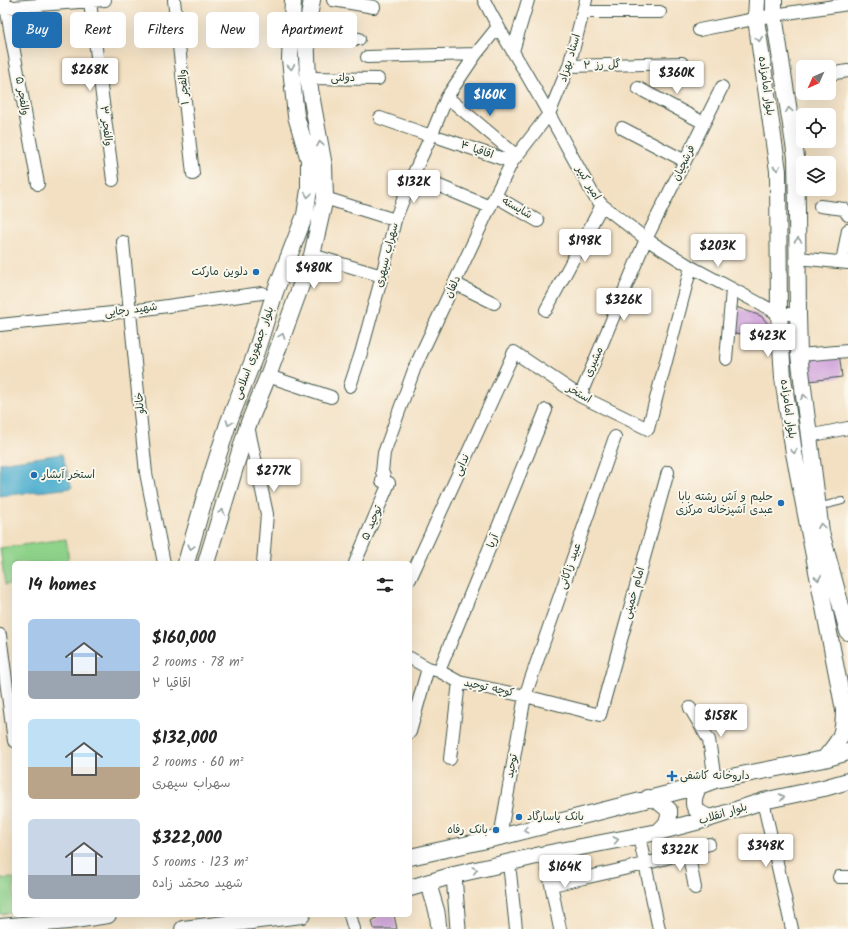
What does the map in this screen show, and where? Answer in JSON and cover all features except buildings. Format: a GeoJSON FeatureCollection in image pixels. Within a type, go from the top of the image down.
{"type":"FeatureCollection","features":[{"type":"Feature","properties":{"kind":"main road","name":"بلوار جمهوری اسلامی"},"geometry":{"type":"LineString","coordinates":[[187,561],[228,424],[254,358],[275,292],[305,215],[309,190],[309,160],[296,116],[290,59],[293,0]]}},
{"type":"Feature","properties":{"kind":"main road","name":"بلوار جمهوری اسلامی"},"geometry":{"type":"LineString","coordinates":[[310,12],[312,0]]}},
{"type":"Feature","properties":{"kind":"main road","name":"بلوار امامزاده"},"geometry":{"type":"LineString","coordinates":[[757,0],[756,19],[778,171],[779,314],[783,378],[794,453],[846,712],[840,740],[824,759]]}},
{"type":"Feature","properties":{"kind":"main road","name":"بلوار امامزاده"},"geometry":{"type":"LineString","coordinates":[[774,8],[796,157],[798,314],[800,355],[809,436],[821,532],[843,593],[848,632]]}},
{"type":"Feature","properties":{"kind":"main road","name":"بلوار جمهوری اسلامی"},"geometry":{"type":"LineString","coordinates":[[207,561],[248,425],[270,370],[312,255],[325,198],[324,166],[308,78],[307,48]]}},
{"type":"Feature","properties":{"kind":"main road"},"geometry":{"type":"LineString","coordinates":[[254,358],[270,370]]}},
{"type":"Feature","properties":{"kind":"main road"},"geometry":{"type":"LineString","coordinates":[[412,857],[699,786],[715,780],[824,759],[848,752]]}},
{"type":"Feature","properties":{"kind":"main road","name":"بلوار انقلاب"},"geometry":{"type":"LineString","coordinates":[[412,887],[454,875],[509,862],[658,832],[711,818],[763,801],[824,788],[848,780]]}},
{"type":"Feature","properties":{"kind":"main road"},"geometry":{"type":"LineString","coordinates":[[699,786],[693,802],[695,809],[700,814],[711,818]]}},
{"type":"Feature","properties":{"kind":"main road"},"geometry":{"type":"LineString","coordinates":[[824,788],[848,788]]}},
{"type":"Feature","properties":{"kind":"main road"},"geometry":{"type":"LineString","coordinates":[[648,798],[658,801],[669,810],[670,816],[668,824],[658,832]]}},
{"type":"Feature","properties":{"kind":"main road"},"geometry":{"type":"LineString","coordinates":[[0,926],[34,920],[85,917]]}},
{"type":"Feature","properties":{"kind":"main road"},"geometry":{"type":"LineString","coordinates":[[183,929],[235,926],[283,917]]}},
{"type":"Feature","properties":{"kind":"street"},"geometry":{"type":"LineString","coordinates":[[3,5],[90,2],[105,0]]}},
{"type":"Feature","properties":{"kind":"street","name":"والفجر ۱"},"geometry":{"type":"LineString","coordinates":[[174,0],[193,174]]}},
{"type":"Feature","properties":{"kind":"street"},"geometry":{"type":"LineString","coordinates":[[333,0],[374,7]]}},
{"type":"Feature","properties":{"kind":"street","name":"امیر کبیر"},"geometry":{"type":"LineString","coordinates":[[484,0],[498,28],[513,51],[594,196],[602,205],[646,239],[691,267],[779,314]]}},
{"type":"Feature","properties":{"kind":"street"},"geometry":{"type":"LineString","coordinates":[[513,51],[528,0]]}},
{"type":"Feature","properties":{"kind":"street","name":"استاد بهزاد"},"geometry":{"type":"LineString","coordinates":[[549,114],[569,66],[586,0]]}},
{"type":"Feature","properties":{"kind":"street","name":"والفجر ۳"},"geometry":{"type":"LineString","coordinates":[[90,2],[113,180]]}},
{"type":"Feature","properties":{"kind":"street"},"geometry":{"type":"LineString","coordinates":[[699,30],[756,19],[774,8],[848,4]]}},
{"type":"Feature","properties":{"kind":"street","name":"والفجر ۵"},"geometry":{"type":"LineString","coordinates":[[3,5],[38,184]]}},
{"type":"Feature","properties":{"kind":"street"},"geometry":{"type":"LineString","coordinates":[[583,12],[660,12]]}},
{"type":"Feature","properties":{"kind":"street","name":"سهراب سپهری"},"geometry":{"type":"LineString","coordinates":[[350,386],[382,276],[395,220],[413,175],[436,137],[447,97],[476,54],[498,28]]}},
{"type":"Feature","properties":{"kind":"street"},"geometry":{"type":"LineString","coordinates":[[367,57],[476,54]]}},
{"type":"Feature","properties":{"kind":"street","name":"گل رز ۲"},"geometry":{"type":"LineString","coordinates":[[569,66],[682,63]]}},
{"type":"Feature","properties":{"kind":"street"},"geometry":{"type":"LineString","coordinates":[[836,73],[848,71]]}},
{"type":"Feature","properties":{"kind":"street","name":"دولتی"},"geometry":{"type":"LineString","coordinates":[[308,78],[378,78]]}},
{"type":"Feature","properties":{"kind":"street","name":"فرشچیان"},"geometry":{"type":"LineString","coordinates":[[646,239],[722,87]]}},
{"type":"Feature","properties":{"kind":"street"},"geometry":{"type":"LineString","coordinates":[[638,88],[704,123]]}},
{"type":"Feature","properties":{"kind":"street"},"geometry":{"type":"LineString","coordinates":[[447,97],[515,159]]}},
{"type":"Feature","properties":{"kind":"street","name":"دلفان"},"geometry":{"type":"LineString","coordinates":[[388,483],[382,481],[384,476],[382,472],[384,453],[415,367],[493,201],[515,159],[549,114]]}},
{"type":"Feature","properties":{"kind":"street","name":"اقاقیا ۴"},"geometry":{"type":"LineString","coordinates":[[380,118],[436,137],[515,159]]}},
{"type":"Feature","properties":{"kind":"street"},"geometry":{"type":"LineString","coordinates":[[622,128],[685,161]]}},
{"type":"Feature","properties":{"kind":"street","name":"شایسته"},"geometry":{"type":"LineString","coordinates":[[413,175],[493,201],[538,221]]}},
{"type":"Feature","properties":{"kind":"street"},"geometry":{"type":"LineString","coordinates":[[325,198],[395,220]]}},
{"type":"Feature","properties":{"kind":"street"},"geometry":{"type":"LineString","coordinates":[[546,310],[602,205]]}},
{"type":"Feature","properties":{"kind":"street"},"geometry":{"type":"LineString","coordinates":[[820,206],[844,209],[848,215]]}},
{"type":"Feature","properties":{"kind":"street"},"geometry":{"type":"LineString","coordinates":[[798,258],[845,263],[848,230]]}},
{"type":"Feature","properties":{"kind":"street","name":"مشیری"},"geometry":{"type":"LineString","coordinates":[[580,396],[646,239]]}},
{"type":"Feature","properties":{"kind":"street","name":"خانلو"},"geometry":{"type":"LineString","coordinates":[[123,242],[146,473],[164,561]]}},
{"type":"Feature","properties":{"kind":"street"},"geometry":{"type":"LineString","coordinates":[[312,255],[382,276]]}},
{"type":"Feature","properties":{"kind":"street","name":"استخر"},"geometry":{"type":"LineString","coordinates":[[514,352],[580,396],[648,429],[691,267]]}},
{"type":"Feature","properties":{"kind":"street"},"geometry":{"type":"LineString","coordinates":[[454,283],[494,303]]}},
{"type":"Feature","properties":{"kind":"street"},"geometry":{"type":"LineString","coordinates":[[726,359],[732,290]]}},
{"type":"Feature","properties":{"kind":"street","name":"شهید رجایی"},"geometry":{"type":"LineString","coordinates":[[0,325],[131,311],[262,293]]}},
{"type":"Feature","properties":{"kind":"street"},"geometry":{"type":"LineString","coordinates":[[779,314],[798,314]]}},
{"type":"Feature","properties":{"kind":"street"},"geometry":{"type":"LineString","coordinates":[[800,355],[848,351]]}},
{"type":"Feature","properties":{"kind":"street","name":"ندایی"},"geometry":{"type":"LineString","coordinates":[[412,575],[514,352]]}},
{"type":"Feature","properties":{"kind":"street"},"geometry":{"type":"LineString","coordinates":[[270,370],[331,397]]}},
{"type":"Feature","properties":{"kind":"street","name":"آریا"},"geometry":{"type":"LineString","coordinates":[[412,727],[434,670],[546,410]]}},
{"type":"Feature","properties":{"kind":"street"},"geometry":{"type":"LineString","coordinates":[[248,425],[267,514],[263,561]]}},
{"type":"Feature","properties":{"kind":"street"},"geometry":{"type":"LineString","coordinates":[[809,436],[848,428]]}},
{"type":"Feature","properties":{"kind":"street","name":"عبید زاکانی"},"geometry":{"type":"LineString","coordinates":[[525,696],[615,437]]}},
{"type":"Feature","properties":{"kind":"street","name":"امام خمینی"},"geometry":{"type":"LineString","coordinates":[[600,715],[668,472]]}},
{"type":"Feature","properties":{"kind":"street","name":"توحید ۵"},"geometry":{"type":"LineString","coordinates":[[356,561],[388,483]]}},
{"type":"Feature","properties":{"kind":"street"},"geometry":{"type":"LineString","coordinates":[[0,635],[12,725]]}},
{"type":"Feature","properties":{"kind":"street","name":"کوچه توحید"},"geometry":{"type":"LineString","coordinates":[[412,659],[459,682],[525,696],[600,715]]}},
{"type":"Feature","properties":{"kind":"street"},"geometry":{"type":"LineString","coordinates":[[450,758],[459,682]]}},
{"type":"Feature","properties":{"kind":"street","name":"توحید"},"geometry":{"type":"LineString","coordinates":[[500,836],[525,696]]}},
{"type":"Feature","properties":{"kind":"street"},"geometry":{"type":"LineString","coordinates":[[690,708],[709,740],[715,780]]}},
{"type":"Feature","properties":{"kind":"street"},"geometry":{"type":"LineString","coordinates":[[763,801],[792,929]]}},
{"type":"Feature","properties":{"kind":"street"},"geometry":{"type":"LineString","coordinates":[[639,836],[659,929]]}},
{"type":"Feature","properties":{"kind":"street"},"geometry":{"type":"LineString","coordinates":[[552,885],[645,864],[688,852],[709,844]]}},
{"type":"Feature","properties":{"kind":"street"},"geometry":{"type":"LineString","coordinates":[[688,852],[695,888]]}},
{"type":"Feature","properties":{"kind":"street"},"geometry":{"type":"LineString","coordinates":[[545,854],[560,929]]}},
{"type":"Feature","properties":{"kind":"street"},"geometry":{"type":"LineString","coordinates":[[509,862],[516,929]]}},
{"type":"Feature","properties":{"kind":"street"},"geometry":{"type":"LineString","coordinates":[[454,875],[458,929]]}},
{"type":"Feature","properties":{"kind":"street"},"geometry":{"type":"LineString","coordinates":[[428,882],[437,912],[439,929]]}},
{"type":"Feature","properties":{"kind":"street"},"geometry":{"type":"LineString","coordinates":[[437,912],[441,906],[447,904],[456,908]]}},
{"type":"Feature","properties":{"kind":"street"},"geometry":{"type":"LineString","coordinates":[[351,917],[354,929]]}},
{"type":"Feature","properties":{"kind":"lane"},"geometry":{"type":"LineString","coordinates":[[818,507],[842,501]]}},
{"type":"Feature","properties":{"kind":"green space"},"geometry":{"type":"Polygon","coordinates":[[[66,539],[69,561],[12,561],[12,584],[5,585],[0,548],[66,539]]]}},
{"type":"Feature","properties":{"kind":"green space"},"geometry":{"type":"Polygon","coordinates":[[[12,878],[12,913],[0,914],[0,879],[12,878]]]}},
{"type":"Feature","properties":{"kind":"water","name":"استخر آبشار"},"geometry":{"type":"Polygon","coordinates":[[[62,454],[72,488],[0,496],[0,463],[62,454]]]}},
{"type":"Feature","properties":{"kind":"place","name":"دلوین مارکت"},"geometry":{"type":"Point","coordinates":[256,272]}},
{"type":"Feature","properties":{"kind":"place","name":"استخر آبشار"},"geometry":{"type":"Point","coordinates":[34,475]}},
{"type":"Feature","properties":{"kind":"place","name":"حلیم و آش رشته بابا عبدی آشپزخانه مرکزی"},"geometry":{"type":"Point","coordinates":[781,503]}},
{"type":"Feature","properties":{"kind":"place","name":"داروخانه کاشفی"},"geometry":{"type":"Point","coordinates":[672,776]}},
{"type":"Feature","properties":{"kind":"place","name":"بانک پاسارگاد"},"geometry":{"type":"Point","coordinates":[519,817]}},
{"type":"Feature","properties":{"kind":"place","name":"بانک رفاه"},"geometry":{"type":"Point","coordinates":[496,830]}}]}
